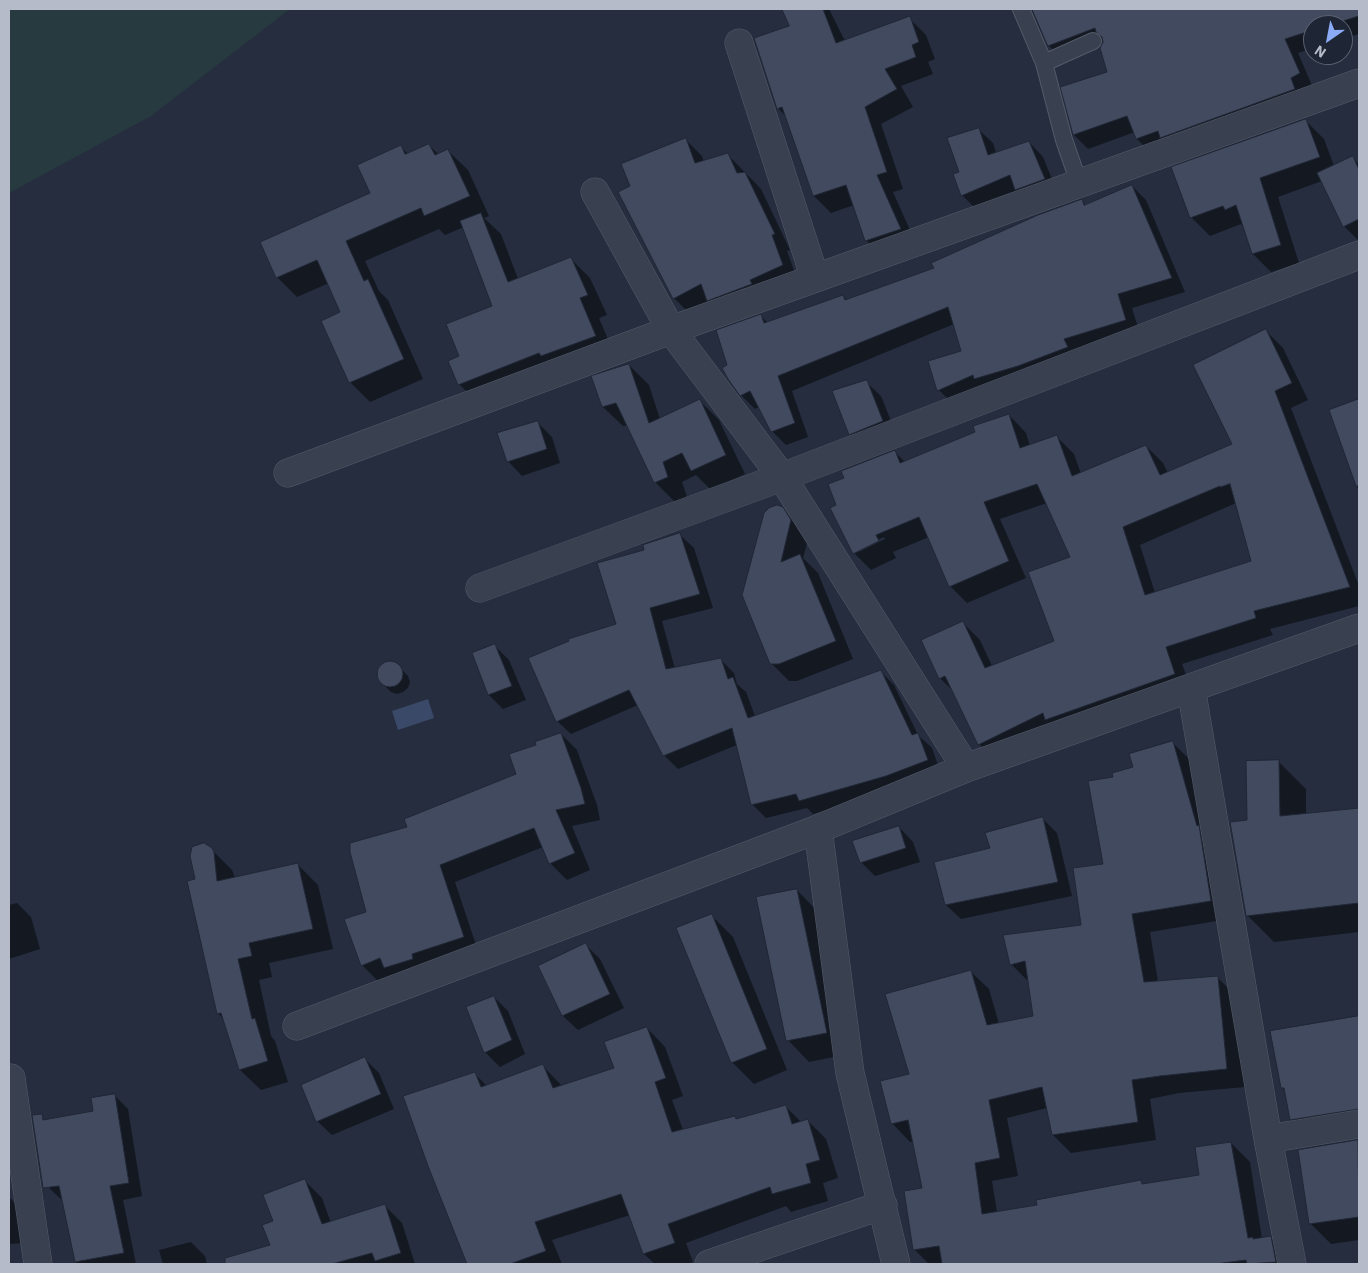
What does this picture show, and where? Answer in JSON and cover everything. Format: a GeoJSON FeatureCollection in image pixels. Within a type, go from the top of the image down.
{"type":"FeatureCollection","features":[{"type":"Feature","properties":{"kind":"street"},"geometry":{"type":"LineString","coordinates":[[738,43],[815,278]]}},
{"type":"Feature","properties":{"kind":"street"},"geometry":{"type":"LineString","coordinates":[[288,473],[672,330],[1359,83]]}},
{"type":"Feature","properties":{"kind":"street"},"geometry":{"type":"LineString","coordinates":[[595,192],[672,330],[782,477],[966,768]]}},
{"type":"Feature","properties":{"kind":"street"},"geometry":{"type":"LineString","coordinates":[[480,588],[782,477],[1359,255]]}},
{"type":"Feature","properties":{"kind":"street"},"geometry":{"type":"LineString","coordinates":[[297,1026],[818,829],[966,768],[1359,628]]}},
{"type":"Feature","properties":{"kind":"street"},"geometry":{"type":"LineString","coordinates":[[1191,688],[1268,1139],[1292,1264]]}},
{"type":"Feature","properties":{"kind":"street"},"geometry":{"type":"LineString","coordinates":[[818,829],[850,1073],[896,1264]]}},
{"type":"Feature","properties":{"kind":"street"},"geometry":{"type":"LineString","coordinates":[[11,1078],[38,1264]]}},
{"type":"Feature","properties":{"kind":"street"},"geometry":{"type":"LineString","coordinates":[[1268,1139],[1359,1124]]}},
{"type":"Feature","properties":{"kind":"street"},"geometry":{"type":"LineString","coordinates":[[709,1264],[883,1205]]}},
{"type":"Feature","properties":{"kind":"lane"},"geometry":{"type":"LineString","coordinates":[[1021,9],[1044,63],[1064,140],[1079,184]]}},
{"type":"Feature","properties":{"kind":"lane"},"geometry":{"type":"LineString","coordinates":[[1044,63],[1093,41]]}},
{"type":"Feature","properties":{"kind":"shaded area"},"geometry":{"type":"Polygon","coordinates":[[[9,9],[290,9],[151,116],[9,193],[9,9]]]}},
{"type":"Feature","properties":{"kind":"water"},"geometry":{"type":"Polygon","coordinates":[[[428,699],[434,718],[398,730],[392,711],[428,699]]]}},
{"type":"Feature","properties":{"kind":"building"},"geometry":{"type":"Polygon","coordinates":[[[782,9],[823,9],[836,43],[910,16],[919,42],[912,45],[916,57],[885,69],[897,89],[865,107],[887,172],[877,175],[901,229],[865,241],[846,185],[813,196],[782,107],[777,109],[754,38],[789,26],[782,9]]]}},
{"type":"Feature","properties":{"kind":"building"},"geometry":{"type":"Polygon","coordinates":[[[1032,9],[1359,9],[1359,16],[1353,18],[1353,15],[1303,15],[1303,33],[1285,39],[1300,73],[1291,78],[1295,89],[1160,138],[1158,131],[1136,139],[1127,116],[1073,135],[1060,87],[1107,72],[1100,48],[1103,42],[1102,37],[1096,32],[1095,28],[1048,46],[1032,9]]]}},
{"type":"Feature","properties":{"kind":"building"},"geometry":{"type":"Polygon","coordinates":[[[1306,119],[1320,157],[1260,178],[1281,245],[1252,254],[1236,205],[1225,210],[1223,206],[1190,218],[1171,167],[1306,119]]]}},
{"type":"Feature","properties":{"kind":"building"},"geometry":{"type":"Polygon","coordinates":[[[979,128],[988,155],[1029,141],[1045,179],[1015,190],[1010,175],[961,196],[953,174],[959,172],[947,138],[979,128]]]}},
{"type":"Feature","properties":{"kind":"building"},"geometry":{"type":"Polygon","coordinates":[[[686,138],[695,163],[728,153],[737,173],[745,172],[775,234],[772,235],[783,265],[750,280],[752,284],[707,301],[701,284],[673,299],[618,192],[630,186],[621,164],[686,138]]]}},
{"type":"Feature","properties":{"kind":"building"},"geometry":{"type":"Polygon","coordinates":[[[429,144],[435,155],[448,149],[470,196],[424,216],[421,208],[346,241],[364,281],[368,279],[404,359],[349,383],[321,321],[340,312],[317,260],[276,278],[260,242],[370,193],[357,165],[401,145],[405,154],[429,144]]]}},
{"type":"Feature","properties":{"kind":"building"},"geometry":{"type":"Polygon","coordinates":[[[1353,156],[1359,170],[1359,219],[1343,227],[1317,173],[1353,156]]]}},
{"type":"Feature","properties":{"kind":"building"},"geometry":{"type":"Polygon","coordinates":[[[1132,185],[1172,278],[1118,294],[1126,320],[1064,339],[1068,347],[1018,366],[974,379],[973,375],[937,391],[928,361],[961,351],[948,307],[778,376],[795,423],[771,432],[750,391],[740,396],[722,368],[727,365],[716,330],[761,314],[764,323],[843,295],[845,300],[934,268],[931,263],[1038,215],[1082,199],[1084,205],[1132,185]]]}},
{"type":"Feature","properties":{"kind":"building"},"geometry":{"type":"Polygon","coordinates":[[[481,213],[508,282],[571,257],[588,295],[580,298],[596,336],[541,356],[539,353],[458,385],[448,361],[459,356],[446,324],[492,306],[460,221],[481,213]]]}},
{"type":"Feature","properties":{"kind":"building"},"geometry":{"type":"Polygon","coordinates":[[[1266,329],[1292,383],[1275,391],[1350,587],[1254,611],[1256,618],[1166,647],[1175,674],[1045,720],[1043,713],[978,745],[945,676],[939,679],[921,640],[963,621],[985,668],[1054,641],[1028,572],[1070,557],[1037,484],[984,502],[1009,561],[949,587],[919,517],[876,535],[879,541],[853,554],[830,508],[836,505],[828,484],[844,478],[841,471],[895,450],[900,463],[975,432],[973,426],[1009,414],[1020,448],[1057,435],[1072,476],[1146,445],[1160,475],[1232,444],[1193,365],[1266,329]],[[1230,484],[1220,486],[1123,527],[1145,595],[1251,561],[1230,484]]]}},
{"type":"Feature","properties":{"kind":"building"},"geometry":{"type":"Polygon","coordinates":[[[629,364],[649,423],[700,399],[726,455],[691,471],[682,453],[663,462],[668,477],[654,483],[616,403],[602,407],[591,376],[629,364]]]}},
{"type":"Feature","properties":{"kind":"building"},"geometry":{"type":"Polygon","coordinates":[[[867,380],[883,421],[849,435],[832,391],[867,380]]]}},
{"type":"Feature","properties":{"kind":"building"},"geometry":{"type":"Polygon","coordinates":[[[1359,399],[1359,486],[1356,486],[1329,410],[1359,399]]]}},
{"type":"Feature","properties":{"kind":"building"},"geometry":{"type":"Polygon","coordinates":[[[538,421],[547,449],[507,462],[497,433],[538,421]]]}},
{"type":"Feature","properties":{"kind":"building"},"geometry":{"type":"Polygon","coordinates":[[[777,505],[783,507],[791,520],[781,562],[800,554],[836,641],[779,664],[770,664],[742,595],[764,513],[769,508],[777,505]]]}},
{"type":"Feature","properties":{"kind":"building"},"geometry":{"type":"Polygon","coordinates":[[[680,533],[700,594],[650,608],[666,669],[721,658],[728,679],[733,677],[748,718],[881,670],[912,735],[918,733],[928,760],[886,776],[799,801],[796,794],[751,805],[732,728],[663,756],[629,690],[556,722],[528,658],[569,641],[568,639],[616,624],[597,563],[644,550],[643,545],[680,533]]]}},
{"type":"Feature","properties":{"kind":"building"},"geometry":{"type":"Polygon","coordinates":[[[495,644],[512,686],[488,695],[472,653],[495,644]]]}},
{"type":"Feature","properties":{"kind":"building"},"geometry":{"type":"Polygon","coordinates":[[[390,661],[399,665],[403,674],[399,683],[390,687],[381,683],[377,674],[381,665],[390,661]]]}},
{"type":"Feature","properties":{"kind":"building"},"geometry":{"type":"Polygon","coordinates":[[[561,733],[585,804],[556,810],[575,853],[549,864],[534,828],[440,865],[464,937],[412,954],[413,959],[384,968],[380,958],[361,966],[344,919],[366,912],[350,852],[350,843],[407,827],[404,819],[516,774],[509,754],[536,745],[535,742],[561,733]]]}},
{"type":"Feature","properties":{"kind":"building"},"geometry":{"type":"Polygon","coordinates":[[[1173,741],[1197,826],[1199,825],[1211,901],[1132,914],[1144,982],[1218,976],[1227,1069],[1132,1080],[1138,1122],[1052,1135],[1042,1087],[989,1100],[1000,1158],[975,1163],[982,1214],[1037,1205],[1036,1200],[1141,1180],[1142,1184],[1199,1175],[1195,1147],[1231,1142],[1248,1238],[1271,1236],[1276,1262],[1247,1264],[1246,1260],[1215,1264],[942,1264],[939,1246],[913,1250],[904,1191],[922,1188],[908,1120],[891,1124],[880,1081],[909,1074],[885,994],[971,970],[987,1025],[1033,1016],[1025,961],[1010,965],[1003,935],[1081,925],[1073,868],[1103,864],[1088,781],[1113,777],[1112,773],[1133,767],[1129,754],[1173,741]]]}},
{"type":"Feature","properties":{"kind":"building"},"geometry":{"type":"Polygon","coordinates":[[[1279,760],[1280,816],[1359,808],[1359,903],[1246,916],[1230,822],[1247,820],[1246,761],[1279,760]]]}},
{"type":"Feature","properties":{"kind":"building"},"geometry":{"type":"Polygon","coordinates":[[[1043,817],[1058,882],[945,905],[934,862],[990,848],[985,833],[1043,817]]]}},
{"type":"Feature","properties":{"kind":"building"},"geometry":{"type":"Polygon","coordinates":[[[899,826],[906,848],[860,863],[852,841],[899,826]]]}},
{"type":"Feature","properties":{"kind":"building"},"geometry":{"type":"Polygon","coordinates":[[[204,843],[212,848],[214,852],[217,881],[298,863],[313,929],[249,943],[252,956],[238,959],[252,1019],[255,1018],[268,1061],[239,1070],[221,1013],[217,1014],[187,881],[195,879],[190,856],[192,847],[204,843]]]}},
{"type":"Feature","properties":{"kind":"building"},"geometry":{"type":"Polygon","coordinates":[[[797,889],[827,1033],[786,1041],[756,897],[797,889]]]}},
{"type":"Feature","properties":{"kind":"building"},"geometry":{"type":"Polygon","coordinates":[[[712,914],[767,1049],[731,1063],[676,928],[712,914]]]}},
{"type":"Feature","properties":{"kind":"building"},"geometry":{"type":"Polygon","coordinates":[[[586,943],[610,994],[562,1016],[538,966],[586,943]]]}},
{"type":"Feature","properties":{"kind":"building"},"geometry":{"type":"Polygon","coordinates":[[[494,996],[512,1040],[484,1053],[466,1007],[494,996]]]}},
{"type":"Feature","properties":{"kind":"building"},"geometry":{"type":"Polygon","coordinates":[[[1359,1016],[1359,1109],[1290,1120],[1284,1088],[1281,1088],[1270,1031],[1359,1016]]]}},
{"type":"Feature","properties":{"kind":"building"},"geometry":{"type":"Polygon","coordinates":[[[647,1027],[666,1078],[655,1082],[672,1132],[735,1116],[736,1119],[786,1105],[792,1124],[808,1119],[820,1160],[806,1164],[811,1183],[772,1194],[770,1187],[668,1224],[675,1243],[643,1254],[621,1194],[535,1222],[546,1251],[510,1264],[467,1264],[428,1166],[403,1096],[475,1072],[481,1087],[543,1064],[553,1088],[614,1068],[604,1042],[647,1027]]]}},
{"type":"Feature","properties":{"kind":"building"},"geometry":{"type":"Polygon","coordinates":[[[365,1057],[381,1094],[316,1122],[301,1085],[365,1057]]]}},
{"type":"Feature","properties":{"kind":"building"},"geometry":{"type":"Polygon","coordinates":[[[115,1094],[129,1183],[110,1186],[124,1253],[75,1262],[59,1186],[43,1188],[32,1115],[42,1114],[43,1120],[93,1111],[91,1098],[115,1094]]]}},
{"type":"Feature","properties":{"kind":"building"},"geometry":{"type":"Polygon","coordinates":[[[1358,1140],[1359,1217],[1309,1224],[1298,1150],[1358,1140]]]}},
{"type":"Feature","properties":{"kind":"building"},"geometry":{"type":"Polygon","coordinates":[[[305,1179],[322,1224],[385,1204],[401,1253],[375,1261],[372,1253],[332,1264],[225,1264],[225,1258],[270,1245],[262,1225],[273,1221],[263,1195],[305,1179]]]}}]}
